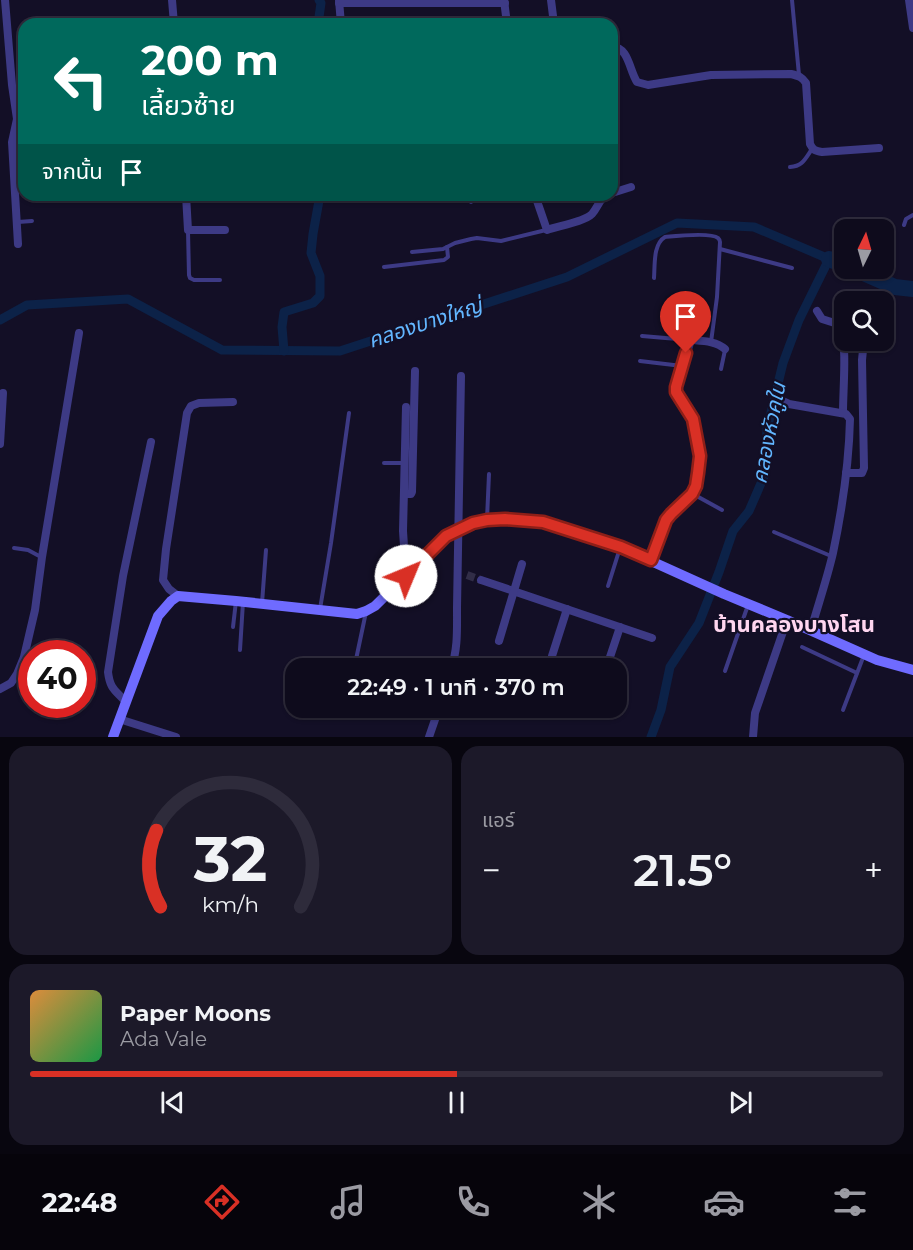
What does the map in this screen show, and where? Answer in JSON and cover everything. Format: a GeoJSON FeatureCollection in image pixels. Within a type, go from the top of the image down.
{"type":"FeatureCollection","features":[{"type":"Feature","properties":{"kind":"street"},"geometry":{"type":"LineString","coordinates":[[5,0],[17,119],[12,142],[18,244]]}},
{"type":"Feature","properties":{"kind":"street"},"geometry":{"type":"LineString","coordinates":[[172,0],[174,18]]}},
{"type":"Feature","properties":{"kind":"street"},"geometry":{"type":"LineString","coordinates":[[551,0],[553,18]]}},
{"type":"Feature","properties":{"kind":"street"},"geometry":{"type":"LineString","coordinates":[[909,0],[913,28]]}},
{"type":"Feature","properties":{"kind":"street"},"geometry":{"type":"LineString","coordinates":[[340,18],[339,2],[505,2],[506,18]]}},
{"type":"Feature","properties":{"kind":"street"},"geometry":{"type":"LineString","coordinates":[[618,48],[625,54],[637,82],[648,85],[711,75],[800,76],[806,83],[810,144],[815,151],[879,148]]}},
{"type":"Feature","properties":{"kind":"street"},"geometry":{"type":"LineString","coordinates":[[618,190],[631,187]]}},
{"type":"Feature","properties":{"kind":"street"},"geometry":{"type":"LineString","coordinates":[[186,201],[188,230],[225,230]]}},
{"type":"Feature","properties":{"kind":"street"},"geometry":{"type":"LineString","coordinates":[[537,201],[547,230],[585,218],[592,214],[599,201]]}},
{"type":"Feature","properties":{"kind":"street"},"geometry":{"type":"LineString","coordinates":[[817,311],[822,319],[839,324],[842,328],[844,342],[843,413]]}},
{"type":"Feature","properties":{"kind":"street"},"geometry":{"type":"LineString","coordinates":[[0,689],[11,683],[24,657],[34,610],[79,333]]}},
{"type":"Feature","properties":{"kind":"street"},"geometry":{"type":"LineString","coordinates":[[651,560],[666,520],[692,494],[696,486],[700,456],[693,419],[676,392],[691,340],[711,342],[725,349]]}},
{"type":"Feature","properties":{"kind":"street"},"geometry":{"type":"LineString","coordinates":[[846,473],[862,473],[864,468],[863,351]]}},
{"type":"Feature","properties":{"kind":"street"},"geometry":{"type":"LineString","coordinates":[[405,494],[412,492],[415,371]]}},
{"type":"Feature","properties":{"kind":"street"},"geometry":{"type":"LineString","coordinates":[[455,658],[458,640],[460,376]]}},
{"type":"Feature","properties":{"kind":"street"},"geometry":{"type":"LineString","coordinates":[[0,444],[3,393]]}},
{"type":"Feature","properties":{"kind":"street"},"geometry":{"type":"LineString","coordinates":[[776,398],[796,406],[843,413],[850,419],[846,473],[832,556],[811,630]]}},
{"type":"Feature","properties":{"kind":"street"},"geometry":{"type":"LineString","coordinates":[[233,402],[199,403],[190,406],[187,413],[163,580],[178,596],[357,614],[381,601],[446,536],[459,529],[487,520],[543,522],[621,547],[877,660],[913,670]]}},
{"type":"Feature","properties":{"kind":"street"},"geometry":{"type":"LineString","coordinates":[[406,407],[403,531],[406,576]]}},
{"type":"Feature","properties":{"kind":"street"},"geometry":{"type":"LineString","coordinates":[[126,701],[115,692],[109,682],[108,672],[123,576],[151,442]]}},
{"type":"Feature","properties":{"kind":"street"},"geometry":{"type":"LineString","coordinates":[[499,641],[522,564]]}},
{"type":"Feature","properties":{"kind":"street"},"geometry":{"type":"LineString","coordinates":[[458,574],[467,575]]}},
{"type":"Feature","properties":{"kind":"street"},"geometry":{"type":"LineString","coordinates":[[481,580],[652,638]]}},
{"type":"Feature","properties":{"kind":"street"},"geometry":{"type":"LineString","coordinates":[[113,737],[158,615],[178,596]]}},
{"type":"Feature","properties":{"kind":"street"},"geometry":{"type":"LineString","coordinates":[[552,656],[567,609]]}},
{"type":"Feature","properties":{"kind":"street"},"geometry":{"type":"LineString","coordinates":[[753,737],[754,713],[788,620]]}},
{"type":"Feature","properties":{"kind":"street"},"geometry":{"type":"LineString","coordinates":[[610,658],[620,627]]}},
{"type":"Feature","properties":{"kind":"street"},"geometry":{"type":"LineString","coordinates":[[429,737],[436,718]]}},
{"type":"Feature","properties":{"kind":"street"},"geometry":{"type":"LineString","coordinates":[[119,719],[176,737]]}},
{"type":"Feature","properties":{"kind":"lane"},"geometry":{"type":"LineString","coordinates":[[792,0],[800,76]]}},
{"type":"Feature","properties":{"kind":"lane"},"geometry":{"type":"LineString","coordinates":[[790,167],[799,166],[812,148]]}},
{"type":"Feature","properties":{"kind":"lane"},"geometry":{"type":"LineString","coordinates":[[904,225],[906,219],[913,215]]}},
{"type":"Feature","properties":{"kind":"lane"},"geometry":{"type":"LineString","coordinates":[[17,222],[32,221]]}},
{"type":"Feature","properties":{"kind":"lane"},"geometry":{"type":"LineString","coordinates":[[188,230],[190,278],[220,280]]}},
{"type":"Feature","properties":{"kind":"lane"},"geometry":{"type":"LineString","coordinates":[[412,252],[437,250],[477,238],[501,241],[547,230]]}},
{"type":"Feature","properties":{"kind":"lane"},"geometry":{"type":"LineString","coordinates":[[654,278],[658,244],[665,237],[715,236],[719,238],[717,297],[711,342]]}},
{"type":"Feature","properties":{"kind":"lane"},"geometry":{"type":"LineString","coordinates":[[384,267],[444,260],[448,257],[447,247]]}},
{"type":"Feature","properties":{"kind":"lane"},"geometry":{"type":"LineString","coordinates":[[720,249],[792,268]]}},
{"type":"Feature","properties":{"kind":"lane"},"geometry":{"type":"LineString","coordinates":[[642,336],[691,340]]}},
{"type":"Feature","properties":{"kind":"lane"},"geometry":{"type":"LineString","coordinates":[[721,369],[725,349]]}},
{"type":"Feature","properties":{"kind":"lane"},"geometry":{"type":"LineString","coordinates":[[640,361],[682,366]]}},
{"type":"Feature","properties":{"kind":"lane"},"geometry":{"type":"LineString","coordinates":[[320,610],[349,413]]}},
{"type":"Feature","properties":{"kind":"lane"},"geometry":{"type":"LineString","coordinates":[[384,463],[406,463]]}},
{"type":"Feature","properties":{"kind":"lane"},"geometry":{"type":"LineString","coordinates":[[487,520],[489,474]]}},
{"type":"Feature","properties":{"kind":"lane"},"geometry":{"type":"LineString","coordinates":[[692,494],[722,510]]}},
{"type":"Feature","properties":{"kind":"lane"},"geometry":{"type":"LineString","coordinates":[[774,532],[832,556]]}},
{"type":"Feature","properties":{"kind":"lane"},"geometry":{"type":"LineString","coordinates":[[608,586],[621,547]]}},
{"type":"Feature","properties":{"kind":"lane"},"geometry":{"type":"LineString","coordinates":[[14,548],[28,550],[42,557]]}},
{"type":"Feature","properties":{"kind":"lane"},"geometry":{"type":"LineString","coordinates":[[262,603],[266,550]]}},
{"type":"Feature","properties":{"kind":"lane"},"geometry":{"type":"LineString","coordinates":[[233,627],[239,601]]}},
{"type":"Feature","properties":{"kind":"lane"},"geometry":{"type":"LineString","coordinates":[[239,601],[240,650]]}},
{"type":"Feature","properties":{"kind":"lane"},"geometry":{"type":"LineString","coordinates":[[725,671],[748,604]]}},
{"type":"Feature","properties":{"kind":"lane"},"geometry":{"type":"LineString","coordinates":[[356,658],[366,611]]}},
{"type":"Feature","properties":{"kind":"lane"},"geometry":{"type":"LineString","coordinates":[[802,647],[857,673]]}},
{"type":"Feature","properties":{"kind":"lane"},"geometry":{"type":"LineString","coordinates":[[843,710],[864,654]]}},
{"type":"Feature","properties":{"kind":"waterway"},"geometry":{"type":"LineString","coordinates":[[319,0],[321,3],[319,18]]}},
{"type":"Feature","properties":{"kind":"waterway"},"geometry":{"type":"LineString","coordinates":[[284,351],[282,327],[284,312],[313,303],[320,296],[320,276],[311,253],[319,201]]}},
{"type":"Feature","properties":{"kind":"waterway","name":"คลองบางใหญ่"},"geometry":{"type":"LineString","coordinates":[[0,320],[27,305],[128,299],[222,350],[340,351],[567,277],[677,223],[754,227],[829,259],[799,320],[783,363],[767,429],[765,474],[749,511],[733,531],[699,623],[670,667],[661,710],[651,737]]}},
{"type":"Feature","properties":{"kind":"waterway","name":"คลองบางใหญ่"},"geometry":{"type":"LineString","coordinates":[[829,259],[834,261]]}},
{"type":"Feature","properties":{"kind":"waterway","name":"คลองบางใหญ่"},"geometry":{"type":"LineString","coordinates":[[877,279],[895,287],[913,289]]}},
{"type":"Feature","properties":{"kind":"tunnel"},"geometry":{"type":"LineString","coordinates":[[467,575],[481,580]]}},
{"type":"Feature","properties":{"kind":"district","name":"บ้านคลองบางโสน"},"geometry":{"type":"Point","coordinates":[794,624]}},
{"type":"Feature","properties":{"kind":"route"},"geometry":{"type":"LineString","coordinates":[[406,576],[446,536],[473,523],[487,520],[525,519],[543,522],[621,547],[651,560],[666,520],[692,494],[696,486],[700,456],[693,419],[676,392],[686,353]]}},
{"type":"Feature","properties":{"kind":"water label","name":"คลองหัวคูใน"},"geometry":{"type":"Point","coordinates":[769,433]}}]}
